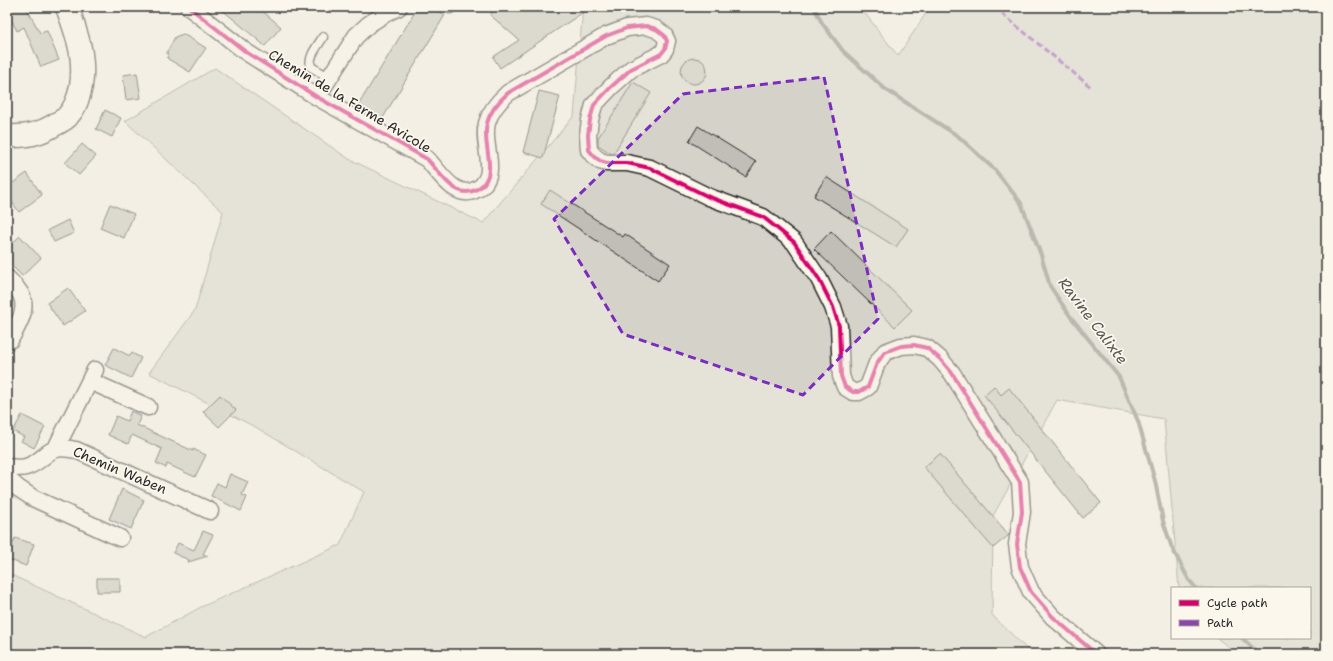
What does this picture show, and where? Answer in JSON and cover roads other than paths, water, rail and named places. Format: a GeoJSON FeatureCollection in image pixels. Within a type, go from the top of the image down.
{"type":"FeatureCollection","features":[{"type":"Feature","properties":{"kind":"main road"},"geometry":{"type":"LineString","coordinates":[[7,136],[18,137],[38,134],[66,118],[75,104],[80,92],[82,81],[81,53],[67,7]]}},
{"type":"Feature","properties":{"kind":"street","name":"Chemin de la Ferme Avicole"},"geometry":{"type":"LineString","coordinates":[[189,7],[246,52],[317,96],[427,159],[453,187],[464,193],[473,192],[481,188],[487,179],[489,169],[485,133],[487,122],[491,112],[498,102],[508,93],[606,36],[627,28],[646,26],[656,29],[664,35],[667,41],[665,49],[661,54],[631,69],[594,105],[588,135],[589,150],[600,161],[607,163],[627,163],[650,168],[709,197],[763,218],[794,242],[819,279],[833,307],[839,326],[842,376],[845,387],[853,392],[859,392],[868,387],[877,363],[885,352],[901,346],[914,345],[927,348],[940,358],[952,373],[1020,482],[1022,512],[1017,544],[1020,567],[1031,592],[1053,617],[1096,654]]}},
{"type":"Feature","properties":{"kind":"street","name":"Chemin de la Ferme Avicole"},"geometry":{"type":"LineString","coordinates":[[317,96],[356,36],[369,24],[399,7]]}},
{"type":"Feature","properties":{"kind":"street"},"geometry":{"type":"LineString","coordinates":[[7,278],[19,290],[24,302],[23,313],[10,340]]}},
{"type":"Feature","properties":{"kind":"street"},"geometry":{"type":"LineString","coordinates":[[56,448],[92,375],[148,407]]}},
{"type":"Feature","properties":{"kind":"street","name":"Chemin Waben"},"geometry":{"type":"LineString","coordinates":[[7,467],[25,467],[34,463],[48,452],[56,448],[65,447],[76,450],[210,511]]}},
{"type":"Feature","properties":{"kind":"street"},"geometry":{"type":"LineString","coordinates":[[7,478],[32,498],[120,538]]}},
{"type":"Feature","properties":{"kind":"lane"},"geometry":{"type":"LineString","coordinates":[[323,37],[310,58],[310,62],[311,67],[330,77]]}},
{"type":"Feature","properties":{"kind":"waterway","name":"Ravine Calixte"},"geometry":{"type":"LineString","coordinates":[[814,7],[822,23],[843,51],[885,89],[958,136],[995,170],[1021,203],[1041,255],[1050,286],[1070,316],[1119,377],[1138,421],[1155,481],[1163,521],[1172,548],[1189,580],[1195,587]]}},
{"type":"Feature","properties":{"kind":"waterway","name":"Ravine Calixte"},"geometry":{"type":"LineString","coordinates":[[1243,639],[1259,654]]}}]}
